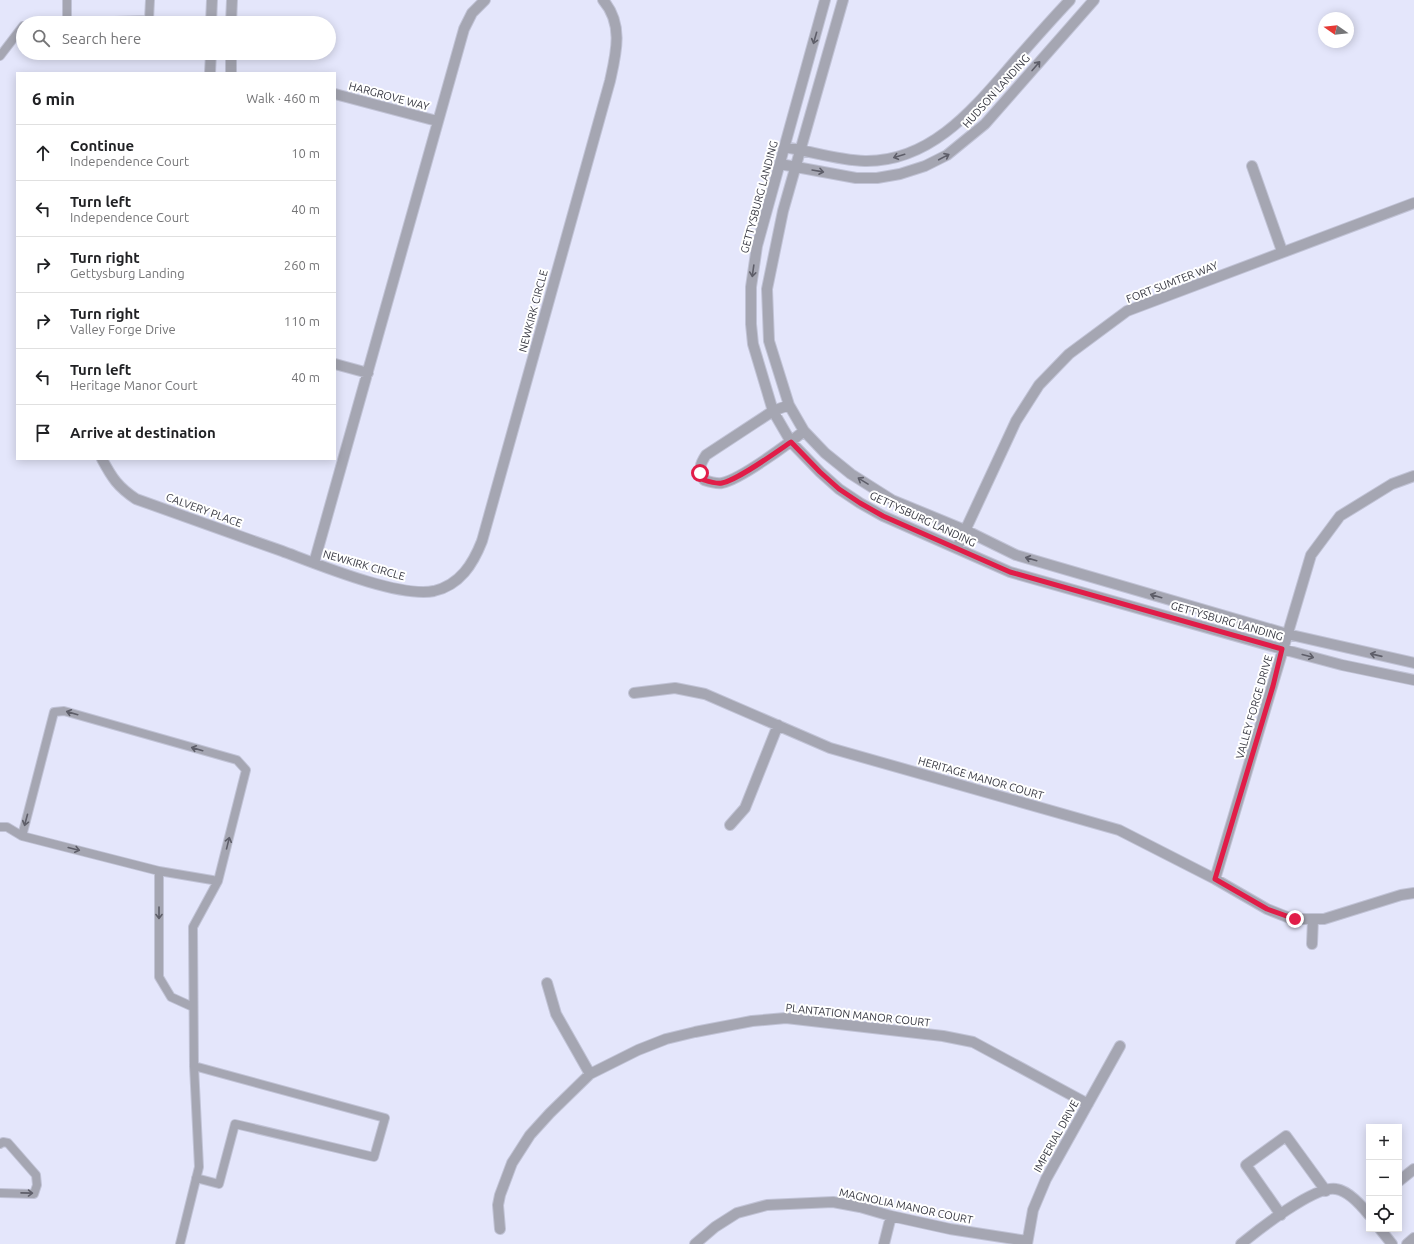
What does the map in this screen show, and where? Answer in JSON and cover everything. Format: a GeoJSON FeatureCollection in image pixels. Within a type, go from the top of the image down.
{"type":"FeatureCollection","features":[{"type":"Feature","properties":{"kind":"street"},"geometry":{"type":"LineString","coordinates":[[211,16],[212,0]]}},
{"type":"Feature","properties":{"kind":"street"},"geometry":{"type":"LineString","coordinates":[[231,16],[232,0]]}},
{"type":"Feature","properties":{"kind":"street","name":"NEWKIRK CIRCLE"},"geometry":{"type":"LineString","coordinates":[[485,0],[472,13],[464,29],[314,563],[393,588],[428,591],[449,585],[462,576],[475,560],[482,541],[616,56],[618,34],[613,18],[602,0]]}},
{"type":"Feature","properties":{"kind":"street","name":"GETTYSBURG LANDING"},"geometry":{"type":"LineString","coordinates":[[825,0],[757,246],[751,287],[751,324],[753,344],[773,411],[791,442],[839,489],[860,503],[883,516],[1010,572],[1282,649],[1342,665],[1414,680]]}},
{"type":"Feature","properties":{"kind":"street","name":"GETTYSBURG LANDING"},"geometry":{"type":"LineString","coordinates":[[843,0],[797,168],[783,211],[767,289],[769,341],[789,405],[804,431],[825,453],[851,474],[892,500],[964,530],[1016,555],[1287,634],[1414,663]]}},
{"type":"Feature","properties":{"kind":"street","name":"HUDSON LANDING"},"geometry":{"type":"LineString","coordinates":[[784,147],[854,160],[892,158],[916,151],[956,126],[973,109],[1070,0]]}},
{"type":"Feature","properties":{"kind":"street","name":"HUDSON LANDING"},"geometry":{"type":"LineString","coordinates":[[780,164],[856,178],[877,178],[900,174],[925,166],[948,155],[985,124],[1094,0]]}},
{"type":"Feature","properties":{"kind":"street"},"geometry":{"type":"LineString","coordinates":[[210,72],[211,60]]}},
{"type":"Feature","properties":{"kind":"street"},"geometry":{"type":"LineString","coordinates":[[231,60],[231,72]]}},
{"type":"Feature","properties":{"kind":"street","name":"HARGROVE WAY"},"geometry":{"type":"LineString","coordinates":[[336,94],[437,121]]}},
{"type":"Feature","properties":{"kind":"street"},"geometry":{"type":"LineString","coordinates":[[1252,166],[1282,251]]}},
{"type":"Feature","properties":{"kind":"street","name":"FORT SUMTER WAY"},"geometry":{"type":"LineString","coordinates":[[957,548],[964,530],[1016,421],[1040,385],[1070,354],[1127,311],[1282,251],[1414,203]]}},
{"type":"Feature","properties":{"kind":"street"},"geometry":{"type":"LineString","coordinates":[[336,364],[368,373]]}},
{"type":"Feature","properties":{"kind":"street"},"geometry":{"type":"LineString","coordinates":[[789,405],[773,411],[706,455],[700,464],[700,473],[704,480],[715,483],[723,483],[744,472],[791,442],[804,431]]}},
{"type":"Feature","properties":{"kind":"street","name":"CALVERY PLACE"},"geometry":{"type":"LineString","coordinates":[[103,460],[112,478],[122,489],[136,498],[314,563]]}},
{"type":"Feature","properties":{"kind":"street","name":"VALLEY FORGE DRIVE"},"geometry":{"type":"LineString","coordinates":[[1215,879],[1311,555],[1340,516],[1392,484],[1414,476]]}},
{"type":"Feature","properties":{"kind":"street","name":"HERITAGE MANOR COURT"},"geometry":{"type":"LineString","coordinates":[[634,693],[675,688],[705,694],[830,748],[1119,830],[1215,879],[1267,909],[1292,919],[1324,919],[1401,895],[1414,893]]}},
{"type":"Feature","properties":{"kind":"street"},"geometry":{"type":"LineString","coordinates":[[730,825],[745,808],[778,725]]}},
{"type":"Feature","properties":{"kind":"street"},"geometry":{"type":"LineString","coordinates":[[1312,944],[1313,919]]}},
{"type":"Feature","properties":{"kind":"street"},"geometry":{"type":"LineString","coordinates":[[547,983],[556,1014],[590,1074]]}},
{"type":"Feature","properties":{"kind":"street","name":"PLANTATION MANOR COURT"},"geometry":{"type":"LineString","coordinates":[[500,1229],[498,1205],[500,1195],[512,1163],[530,1135],[590,1074],[638,1050],[666,1039],[752,1021],[786,1018],[943,1036],[974,1042],[1088,1104]]}},
{"type":"Feature","properties":{"kind":"street","name":"IMPERIAL DRIVE"},"geometry":{"type":"LineString","coordinates":[[1027,1242],[1033,1210],[1046,1179],[1120,1046]]}},
{"type":"Feature","properties":{"kind":"street"},"geometry":{"type":"LineString","coordinates":[[1281,1215],[1246,1165],[1286,1136],[1326,1191]]}},
{"type":"Feature","properties":{"kind":"street"},"geometry":{"type":"LineString","coordinates":[[1402,1179],[1414,1169]]}},
{"type":"Feature","properties":{"kind":"street"},"geometry":{"type":"LineString","coordinates":[[1245,1243],[1281,1215],[1313,1194],[1335,1188],[1350,1196],[1366,1208]]}},
{"type":"Feature","properties":{"kind":"street","name":"MAGNOLIA MANOR COURT"},"geometry":{"type":"LineString","coordinates":[[695,1244],[715,1227],[737,1214],[767,1206],[834,1202],[950,1229],[1027,1242]]}},
{"type":"Feature","properties":{"kind":"street"},"geometry":{"type":"LineString","coordinates":[[884,1244],[891,1216]]}},
{"type":"Feature","properties":{"kind":"street"},"geometry":{"type":"LineString","coordinates":[[1382,1232],[1392,1244]]}},
{"type":"Feature","properties":{"kind":"street"},"geometry":{"type":"LineString","coordinates":[[1407,1244],[1414,1238]]}},
{"type":"Feature","properties":{"kind":"lane"},"geometry":{"type":"LineString","coordinates":[[66,0],[67,16]]}},
{"type":"Feature","properties":{"kind":"lane"},"geometry":{"type":"LineString","coordinates":[[149,16],[150,0]]}},
{"type":"Feature","properties":{"kind":"lane"},"geometry":{"type":"LineString","coordinates":[[0,56],[16,35]]}},
{"type":"Feature","properties":{"kind":"lane"},"geometry":{"type":"LineString","coordinates":[[22,836],[54,712],[64,711],[237,760],[246,770],[218,881],[193,927],[194,1066],[199,1167],[180,1244]]}},
{"type":"Feature","properties":{"kind":"lane"},"geometry":{"type":"LineString","coordinates":[[0,827],[7,827],[22,836],[159,871],[218,881]]}},
{"type":"Feature","properties":{"kind":"lane"},"geometry":{"type":"LineString","coordinates":[[159,871],[159,977],[171,997],[193,1007]]}},
{"type":"Feature","properties":{"kind":"lane"},"geometry":{"type":"LineString","coordinates":[[194,1066],[384,1118],[374,1157],[235,1124],[219,1184],[196,1178]]}},
{"type":"Feature","properties":{"kind":"lane"},"geometry":{"type":"LineString","coordinates":[[0,1144],[3,1142],[8,1143],[36,1175],[37,1185],[34,1194],[0,1193]]}},
{"type":"Feature","properties":{"kind":"route"},"geometry":{"type":"LineString","coordinates":[[700,473],[704,480],[715,483],[723,483],[744,472],[791,442],[839,489],[860,503],[883,516],[1010,572],[1282,649],[1273,686],[1215,879],[1267,909],[1295,919]]}}]}
